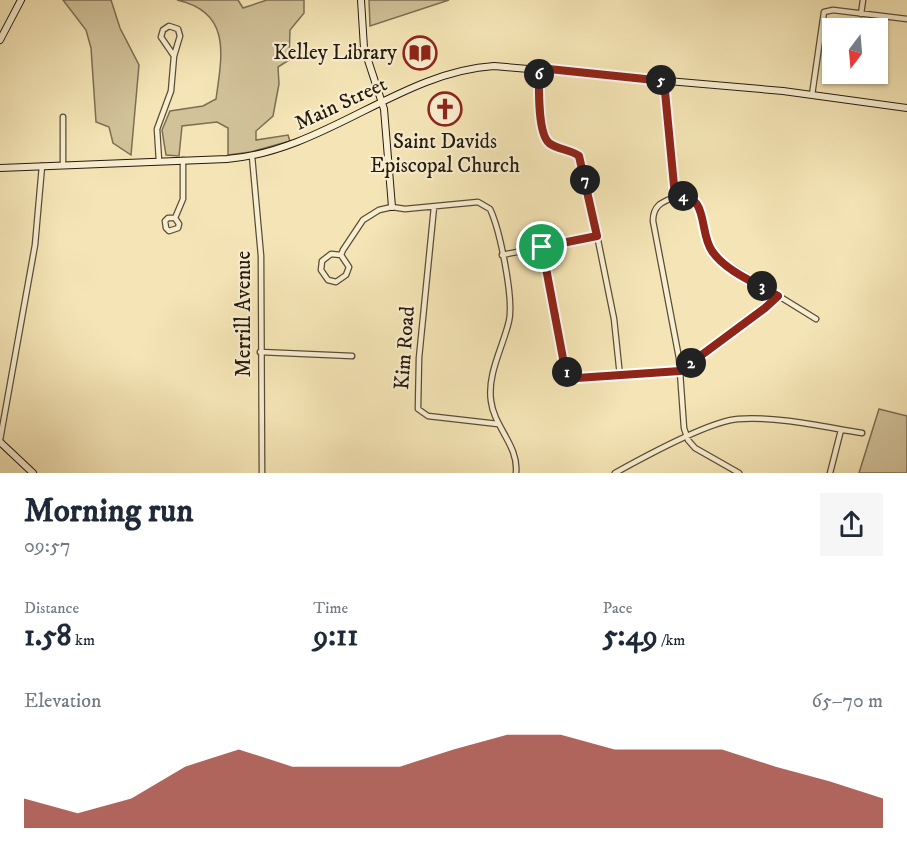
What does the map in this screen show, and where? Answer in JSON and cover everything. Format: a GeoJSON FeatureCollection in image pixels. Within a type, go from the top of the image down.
{"type":"FeatureCollection","features":[{"type":"Feature","properties":{"kind":"main road"},"geometry":{"type":"LineString","coordinates":[[0,39],[21,0]]}},
{"type":"Feature","properties":{"kind":"main road"},"geometry":{"type":"LineString","coordinates":[[361,0],[364,48],[382,103],[389,155],[392,207]]}},
{"type":"Feature","properties":{"kind":"main road","name":"Main Street"},"geometry":{"type":"LineString","coordinates":[[0,168],[252,156],[305,141],[382,103],[471,69],[494,66],[539,68],[812,95],[907,108]]}},
{"type":"Feature","properties":{"kind":"main road"},"geometry":{"type":"LineString","coordinates":[[0,441],[33,473]]}},
{"type":"Feature","properties":{"kind":"street"},"geometry":{"type":"LineString","coordinates":[[861,14],[863,0]]}},
{"type":"Feature","properties":{"kind":"street"},"geometry":{"type":"LineString","coordinates":[[812,95],[824,13],[831,10],[907,19]]}},
{"type":"Feature","properties":{"kind":"street"},"geometry":{"type":"LineString","coordinates":[[159,161],[157,129],[171,91],[174,56],[180,34],[176,27],[169,26],[163,30],[161,37],[174,56]]}},
{"type":"Feature","properties":{"kind":"street"},"geometry":{"type":"LineString","coordinates":[[539,68],[540,108],[545,138],[552,145],[571,150],[579,156],[614,319],[620,376]]}},
{"type":"Feature","properties":{"kind":"street"},"geometry":{"type":"LineString","coordinates":[[664,81],[675,196]]}},
{"type":"Feature","properties":{"kind":"street"},"geometry":{"type":"LineString","coordinates":[[63,117],[63,165]]}},
{"type":"Feature","properties":{"kind":"street","name":"Merrill Avenue"},"geometry":{"type":"LineString","coordinates":[[252,156],[261,256],[262,473]]}},
{"type":"Feature","properties":{"kind":"street"},"geometry":{"type":"LineString","coordinates":[[175,218],[183,199],[183,160]]}},
{"type":"Feature","properties":{"kind":"street"},"geometry":{"type":"LineString","coordinates":[[0,441],[35,245],[42,166]]}},
{"type":"Feature","properties":{"kind":"street"},"geometry":{"type":"LineString","coordinates":[[740,473],[700,451],[687,438],[682,420],[680,371],[669,298],[652,216],[657,205],[675,196],[689,197],[696,203],[702,214],[708,244],[716,256],[816,319]]}},
{"type":"Feature","properties":{"kind":"street"},"geometry":{"type":"LineString","coordinates":[[340,255],[366,217],[392,207],[405,209],[472,202],[488,205],[502,255],[511,308],[491,386],[492,406],[498,424],[515,455],[516,473]]}},
{"type":"Feature","properties":{"kind":"street","name":"Kim Road"},"geometry":{"type":"LineString","coordinates":[[434,207],[419,358],[418,409],[428,416],[498,424]]}},
{"type":"Feature","properties":{"kind":"street"},"geometry":{"type":"LineString","coordinates":[[502,255],[597,236]]}},
{"type":"Feature","properties":{"kind":"street"},"geometry":{"type":"LineString","coordinates":[[542,247],[568,373],[577,378],[680,371],[778,296]]}},
{"type":"Feature","properties":{"kind":"street"},"geometry":{"type":"LineString","coordinates":[[331,254],[340,255],[348,264],[346,275],[336,282],[328,280],[321,270],[322,261],[331,254]]}},
{"type":"Feature","properties":{"kind":"street"},"geometry":{"type":"LineString","coordinates":[[260,352],[352,356]]}},
{"type":"Feature","properties":{"kind":"street"},"geometry":{"type":"LineString","coordinates":[[619,472],[710,426],[739,418],[862,433]]}},
{"type":"Feature","properties":{"kind":"street"},"geometry":{"type":"LineString","coordinates":[[830,473],[841,430]]}},
{"type":"Feature","properties":{"kind":"shaded area"},"geometry":{"type":"Polygon","coordinates":[[[63,0],[111,0],[120,28],[139,65],[131,155],[113,143],[109,127],[96,122],[91,48],[86,30],[63,0]]]}},
{"type":"Feature","properties":{"kind":"shaded area"},"geometry":{"type":"Polygon","coordinates":[[[177,0],[238,0],[243,8],[267,0],[304,0],[304,13],[290,30],[289,60],[278,67],[279,84],[273,116],[256,131],[256,140],[288,135],[290,141],[251,152],[228,155],[228,128],[217,122],[182,126],[179,156],[166,155],[162,130],[170,111],[203,106],[216,99],[220,67],[221,52],[215,25],[207,14],[195,6],[177,0]]]}},
{"type":"Feature","properties":{"kind":"shaded area"},"geometry":{"type":"Polygon","coordinates":[[[369,0],[449,0],[370,26],[369,0]]]}},
{"type":"Feature","properties":{"kind":"shaded area"},"geometry":{"type":"Polygon","coordinates":[[[879,409],[907,416],[907,473],[859,473],[879,409]]]}},
{"type":"Feature","properties":{"kind":"place","name":"Kelley Library"},"geometry":{"type":"Point","coordinates":[420,53]}},
{"type":"Feature","properties":{"kind":"place","name":"Saint Davids Episcopal Church"},"geometry":{"type":"Point","coordinates":[445,109]}},
{"type":"Feature","properties":{"kind":"route"},"geometry":{"type":"LineString","coordinates":[[539,68],[664,81],[667,132],[675,196],[689,197],[696,203],[702,214],[708,244],[716,256],[778,296],[680,371],[667,374],[577,378],[565,369],[542,247],[597,236],[579,156],[571,150],[552,145],[545,138],[540,108],[539,68]]}}]}
